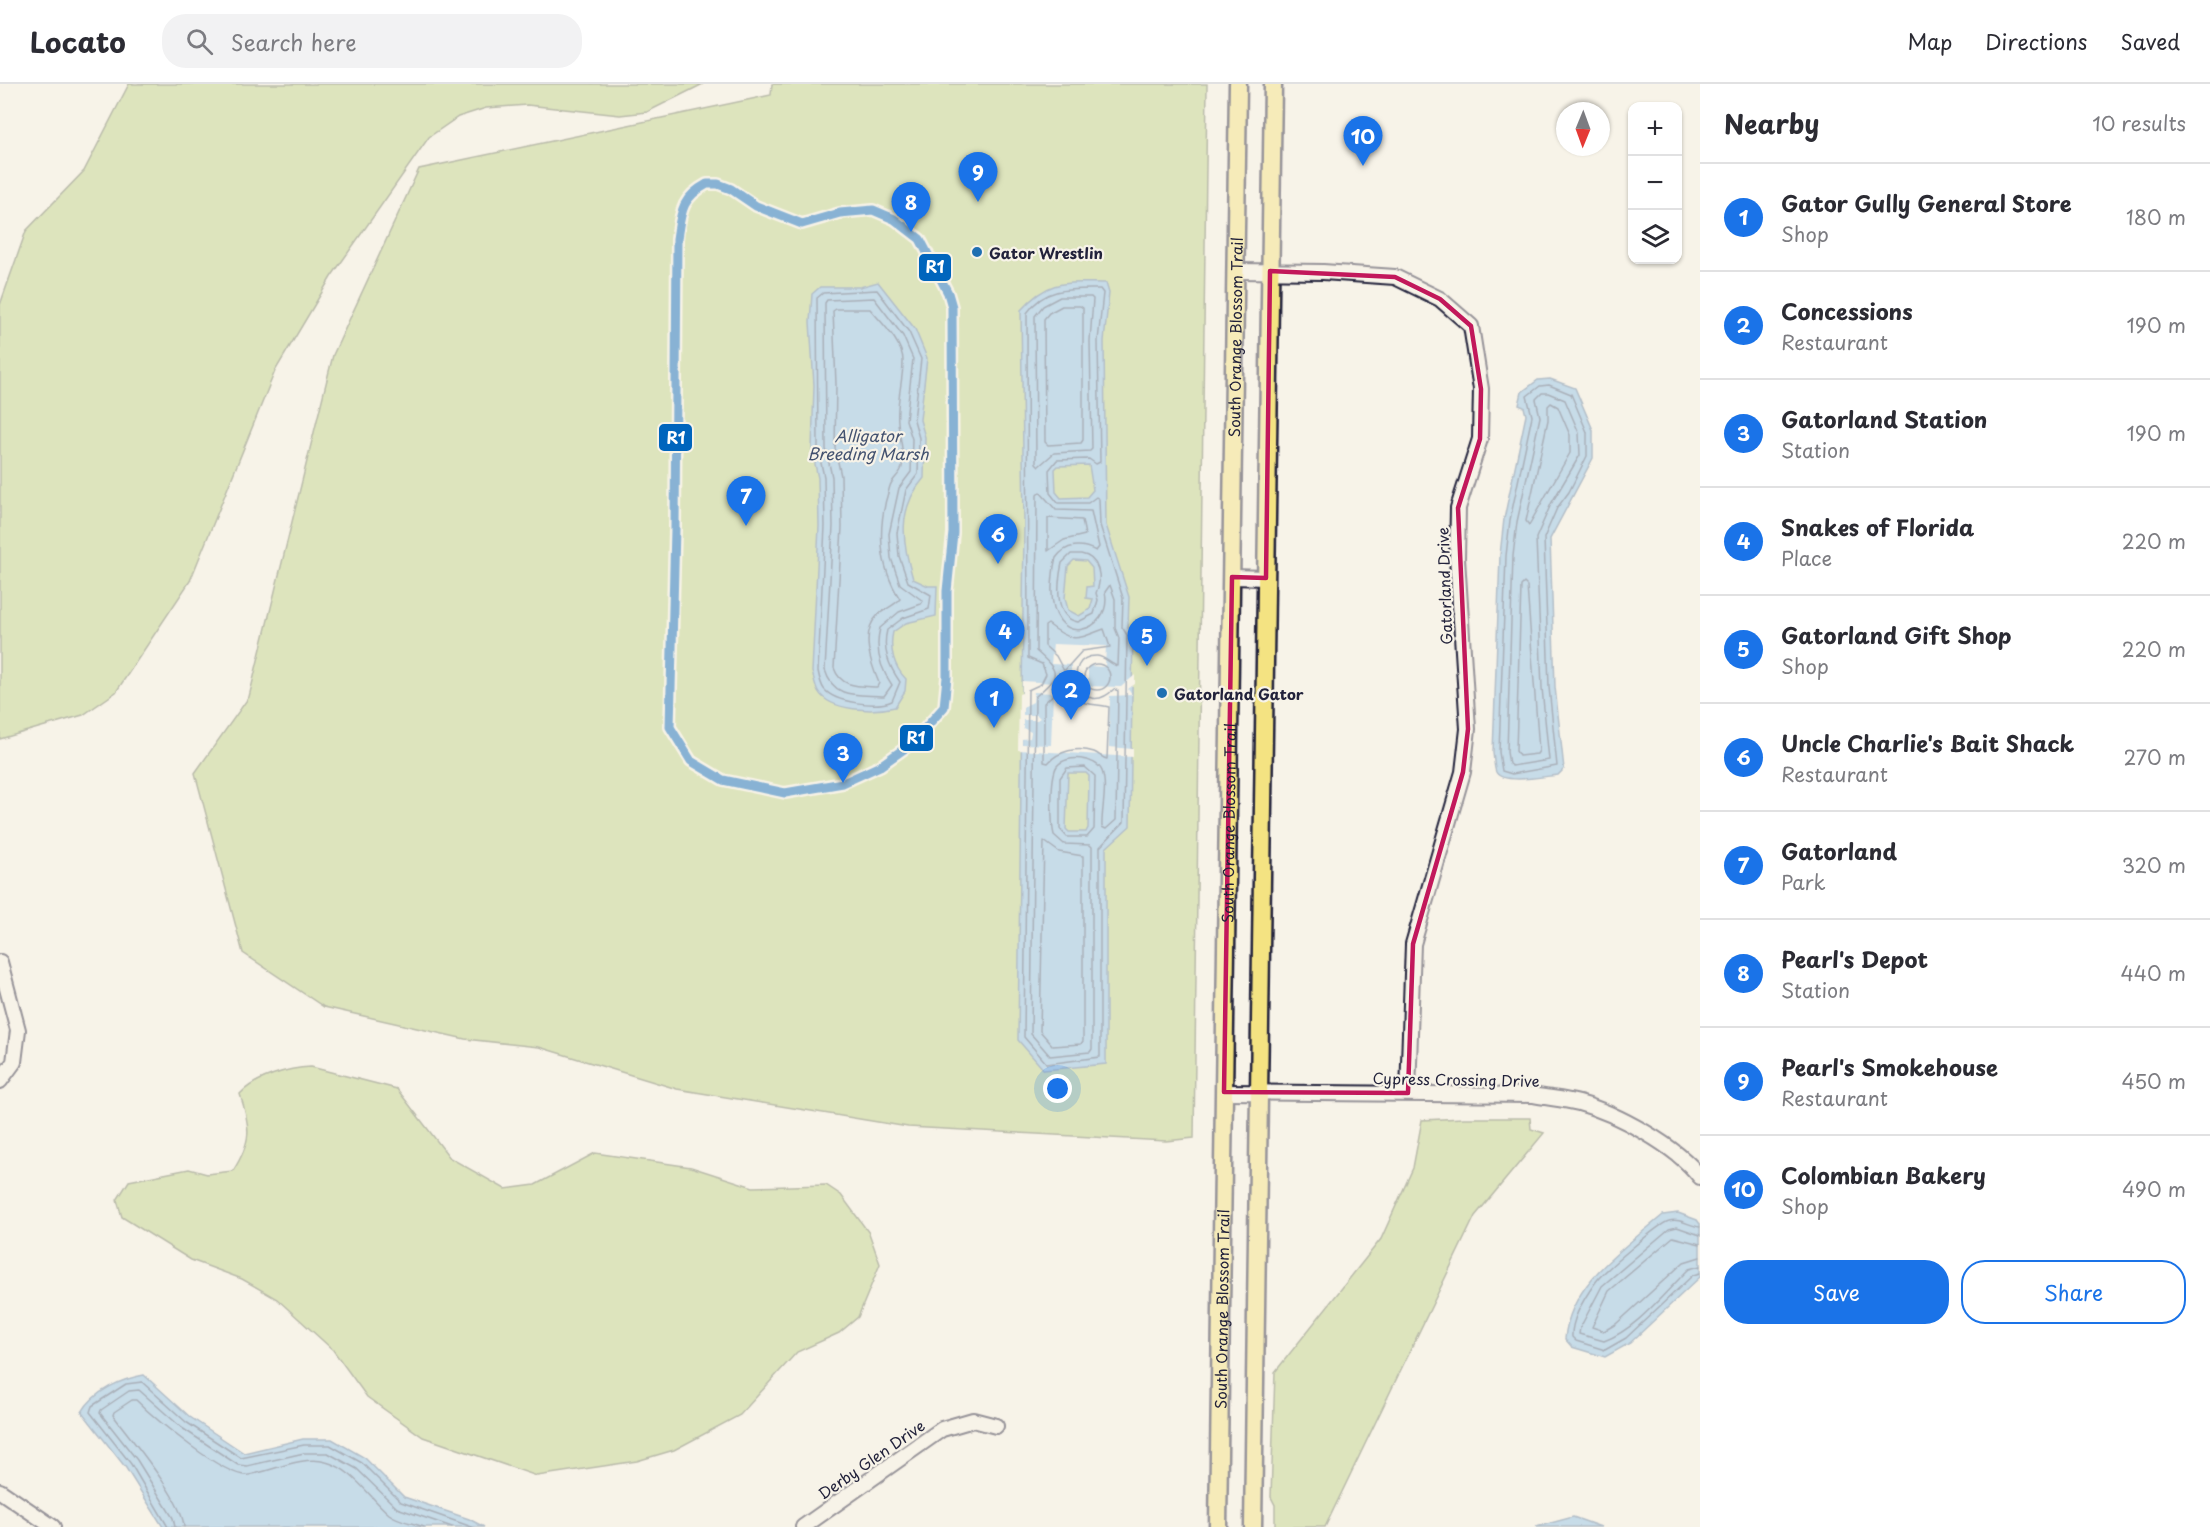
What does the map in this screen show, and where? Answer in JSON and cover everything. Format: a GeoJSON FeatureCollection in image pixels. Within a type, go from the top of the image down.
{"type":"FeatureCollection","features":[{"type":"Feature","properties":{"kind":"main road","name":"South Orange Blossom Trail"},"geometry":{"type":"LineString","coordinates":[[1218,1527],[1238,84]]}},
{"type":"Feature","properties":{"kind":"main road"},"geometry":{"type":"LineString","coordinates":[[1253,1527],[1273,84]]}},
{"type":"Feature","properties":{"kind":"street","name":"Gatorland Drive"},"geometry":{"type":"LineString","coordinates":[[1236,271],[1395,277],[1440,299],[1472,326],[1481,388],[1480,439],[1458,508],[1457,558],[1468,729],[1463,772],[1413,944],[1408,1093]]}},
{"type":"Feature","properties":{"kind":"street"},"geometry":{"type":"LineString","coordinates":[[1232,577],[1266,578]]}},
{"type":"Feature","properties":{"kind":"street"},"geometry":{"type":"LineString","coordinates":[[0,962],[18,1030],[14,1062],[0,1081]]}},
{"type":"Feature","properties":{"kind":"street","name":"Cypress Crossing Drive"},"geometry":{"type":"LineString","coordinates":[[1224,1092],[1533,1095],[1579,1103],[1635,1127],[1669,1147],[1700,1177]]}},
{"type":"Feature","properties":{"kind":"street","name":"Derby Glen Drive"},"geometry":{"type":"LineString","coordinates":[[803,1527],[824,1521],[942,1430],[973,1420],[996,1426]]}},
{"type":"Feature","properties":{"kind":"street"},"geometry":{"type":"LineString","coordinates":[[0,1491],[53,1527]]}},
{"type":"Feature","properties":{"kind":"highlighted area"},"geometry":{"type":"Polygon","coordinates":[[[1270,271],[1395,277],[1440,299],[1471,326],[1481,389],[1480,439],[1458,508],[1468,729],[1463,772],[1413,944],[1408,1093],[1224,1092],[1232,577],[1266,578],[1270,271]]]}},
{"type":"Feature","properties":{"kind":"green space"},"geometry":{"type":"Polygon","coordinates":[[[129,84],[703,84],[647,112],[620,115],[527,105],[486,108],[458,117],[429,137],[331,277],[275,371],[190,581],[116,692],[83,715],[0,739],[0,305],[26,231],[84,171],[129,84]]]}},
{"type":"Feature","properties":{"kind":"green space"},"geometry":{"type":"Polygon","coordinates":[[[772,84],[1207,84],[1194,1138],[1166,1141],[908,1127],[677,1089],[539,1047],[465,1039],[324,1007],[243,953],[195,773],[249,697],[333,355],[419,169],[771,95],[772,84]]]}},
{"type":"Feature","properties":{"kind":"green space"},"geometry":{"type":"Polygon","coordinates":[[[311,1067],[397,1089],[450,1158],[505,1189],[535,1185],[595,1153],[691,1167],[753,1187],[826,1185],[841,1195],[869,1233],[880,1264],[858,1317],[839,1333],[797,1352],[740,1415],[674,1450],[637,1461],[537,1476],[423,1437],[367,1397],[333,1350],[277,1299],[242,1279],[191,1260],[122,1217],[117,1200],[129,1181],[189,1169],[207,1174],[233,1171],[244,1151],[248,1134],[240,1094],[273,1074],[311,1067]]]}},
{"type":"Feature","properties":{"kind":"green space"},"geometry":{"type":"Polygon","coordinates":[[[1530,1118],[1531,1129],[1544,1133],[1475,1216],[1325,1527],[1275,1527],[1275,1505],[1271,1497],[1275,1372],[1381,1239],[1413,1168],[1422,1120],[1530,1118]]]}},
{"type":"Feature","properties":{"kind":"water","name":"Alligator Breeding Marsh"},"geometry":{"type":"Polygon","coordinates":[[[878,282],[915,329],[927,358],[920,420],[925,437],[924,478],[909,502],[904,526],[906,552],[913,579],[928,586],[937,586],[936,616],[906,623],[893,632],[892,651],[898,669],[906,679],[905,691],[895,707],[865,710],[842,707],[824,698],[817,689],[812,672],[819,526],[818,478],[812,450],[814,385],[810,322],[812,294],[820,287],[860,287],[878,282]]]}},
{"type":"Feature","properties":{"kind":"water"},"geometry":{"type":"Polygon","coordinates":[[[1106,283],[1109,293],[1104,341],[1106,525],[1129,597],[1128,628],[1133,628],[1130,826],[1106,848],[1106,1064],[1044,1070],[1018,1040],[1024,524],[1021,310],[1041,292],[1059,284],[1106,283]],[[1089,465],[1058,466],[1055,469],[1056,492],[1061,498],[1087,497],[1093,490],[1089,465]],[[1074,560],[1068,566],[1065,598],[1068,610],[1079,616],[1090,609],[1093,599],[1086,598],[1087,587],[1093,586],[1092,568],[1086,561],[1074,560]],[[1068,773],[1066,829],[1069,832],[1086,832],[1088,828],[1089,776],[1086,773],[1068,773]]]}},
{"type":"Feature","properties":{"kind":"water"},"geometry":{"type":"Polygon","coordinates":[[[1550,379],[1575,388],[1593,430],[1593,458],[1550,539],[1555,687],[1564,769],[1558,775],[1515,779],[1500,776],[1496,772],[1493,753],[1500,555],[1504,519],[1526,415],[1524,407],[1519,405],[1522,392],[1538,380],[1550,379]]]}},
{"type":"Feature","properties":{"kind":"water"},"geometry":{"type":"Polygon","coordinates":[[[1678,1213],[1697,1220],[1700,1224],[1700,1277],[1630,1343],[1605,1357],[1572,1347],[1565,1339],[1569,1319],[1587,1284],[1616,1254],[1663,1215],[1678,1213]]]}},
{"type":"Feature","properties":{"kind":"water"},"geometry":{"type":"Polygon","coordinates":[[[144,1375],[190,1417],[244,1453],[303,1439],[332,1439],[365,1458],[404,1497],[469,1519],[484,1527],[163,1527],[126,1468],[82,1412],[94,1398],[109,1387],[144,1375]]]}},
{"type":"Feature","properties":{"kind":"water"},"geometry":{"type":"Polygon","coordinates":[[[1573,1517],[1601,1527],[1536,1527],[1573,1517]]]}},
{"type":"Feature","properties":{"kind":"pier"},"geometry":{"type":"Polygon","coordinates":[[[1053,644],[1106,646],[1105,667],[1088,666],[1088,686],[1121,687],[1135,675],[1135,684],[1128,689],[1132,695],[1110,696],[1109,747],[1133,749],[1133,757],[1018,750],[1019,694],[1022,693],[1022,681],[1071,684],[1071,665],[1051,664],[1053,644]],[[1034,692],[1033,702],[1023,707],[1023,715],[1037,715],[1040,718],[1023,720],[1023,728],[1031,732],[1030,738],[1022,739],[1022,744],[1051,745],[1053,693],[1034,692]]]}},
{"type":"Feature","properties":{"kind":"transit line","name":"R1"},"geometry":{"type":"LineString","coordinates":[[707,184],[718,184],[731,189],[756,206],[802,224],[840,213],[873,210],[894,219],[920,239],[948,293],[952,307],[953,533],[947,591],[947,677],[944,707],[911,744],[880,766],[843,783],[785,793],[723,780],[691,761],[670,727],[675,529],[677,239],[687,200],[707,184]]}},
{"type":"Feature","properties":{"kind":"place","name":"Colombian Bakery"},"geometry":{"type":"Point","coordinates":[1363,166]}},
{"type":"Feature","properties":{"kind":"place","name":"Pearl's Smokehouse"},"geometry":{"type":"Point","coordinates":[978,202]}},
{"type":"Feature","properties":{"kind":"place","name":"Pearl's Depot"},"geometry":{"type":"Point","coordinates":[911,232]}},
{"type":"Feature","properties":{"kind":"place","name":"Gator Wrestlin"},"geometry":{"type":"Point","coordinates":[977,252]}},
{"type":"Feature","properties":{"kind":"place","name":"Gatorland"},"geometry":{"type":"Point","coordinates":[746,526]}},
{"type":"Feature","properties":{"kind":"place","name":"Uncle Charlie's Bait Shack"},"geometry":{"type":"Point","coordinates":[998,564]}},
{"type":"Feature","properties":{"kind":"place","name":"Snakes of Florida"},"geometry":{"type":"Point","coordinates":[1005,661]}},
{"type":"Feature","properties":{"kind":"place","name":"Gatorland Gift Shop"},"geometry":{"type":"Point","coordinates":[1147,666]}},
{"type":"Feature","properties":{"kind":"place","name":"Gatorland Gator"},"geometry":{"type":"Point","coordinates":[1162,693]}},
{"type":"Feature","properties":{"kind":"place","name":"Concessions"},"geometry":{"type":"Point","coordinates":[1071,720]}},
{"type":"Feature","properties":{"kind":"place","name":"Gator Gully General Store"},"geometry":{"type":"Point","coordinates":[994,728]}},
{"type":"Feature","properties":{"kind":"place","name":"Gatorland Station"},"geometry":{"type":"Point","coordinates":[843,783]}}]}
